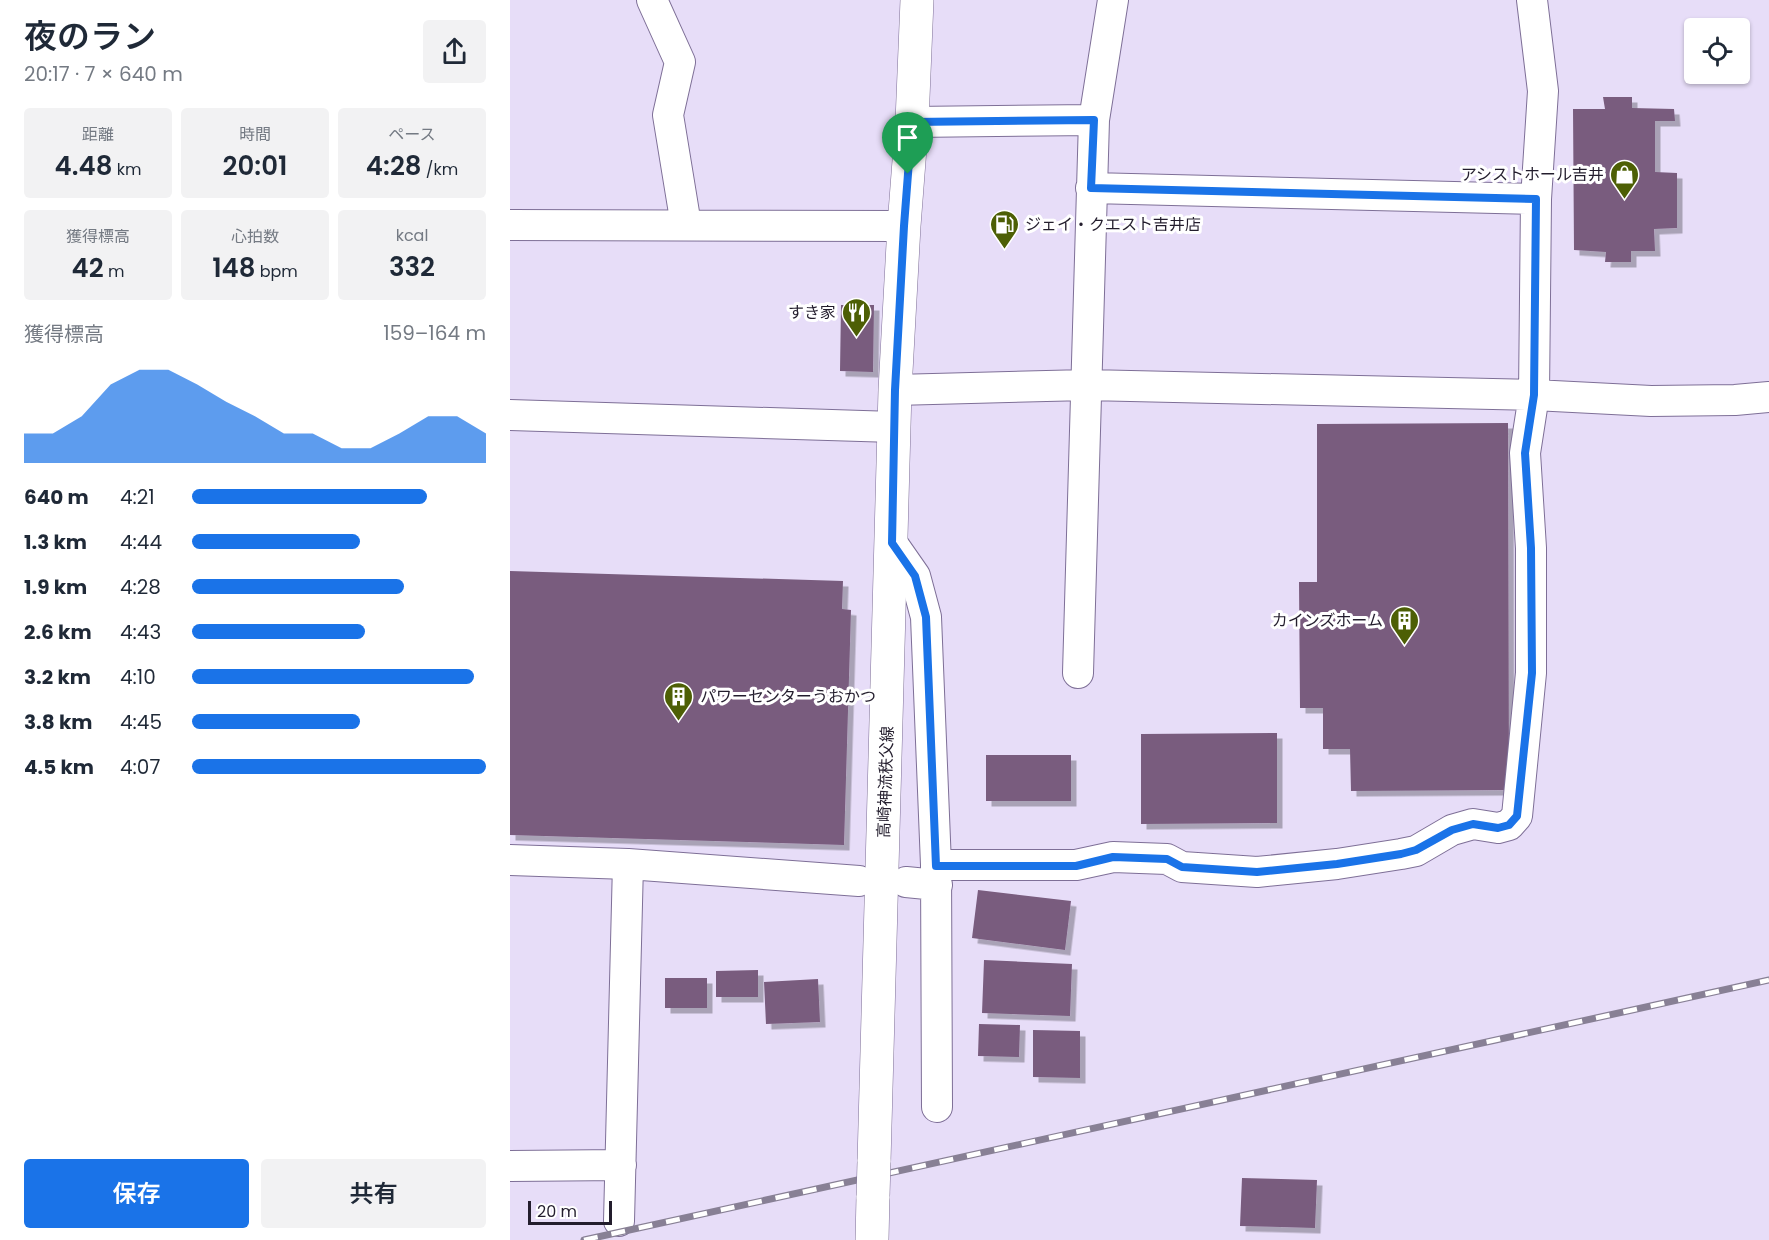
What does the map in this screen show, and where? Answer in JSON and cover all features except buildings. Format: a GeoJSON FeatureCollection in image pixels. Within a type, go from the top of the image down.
{"type":"FeatureCollection","features":[{"type":"Feature","properties":{"kind":"main road","name":"高崎神流秩父線"},"geometry":{"type":"LineString","coordinates":[[872,1240],[895,390],[912,122],[917,0]]}},
{"type":"Feature","properties":{"kind":"street"},"geometry":{"type":"LineString","coordinates":[[652,0],[680,62],[668,115],[686,225]]}},
{"type":"Feature","properties":{"kind":"street"},"geometry":{"type":"LineString","coordinates":[[1078,673],[1094,120],[1113,0]]}},
{"type":"Feature","properties":{"kind":"street"},"geometry":{"type":"LineString","coordinates":[[906,882],[936,875],[1076,866],[1113,857],[1167,859],[1182,867],[1257,872],[1337,864],[1416,850],[1452,830],[1473,824],[1498,828],[1509,825],[1517,816],[1532,673],[1531,548],[1525,453],[1534,395],[1536,199],[1543,91],[1532,0]]}},
{"type":"Feature","properties":{"kind":"street"},"geometry":{"type":"LineString","coordinates":[[912,122],[1094,120]]}},
{"type":"Feature","properties":{"kind":"street"},"geometry":{"type":"LineString","coordinates":[[1091,188],[1536,199]]}},
{"type":"Feature","properties":{"kind":"street"},"geometry":{"type":"LineString","coordinates":[[510,225],[904,226]]}},
{"type":"Feature","properties":{"kind":"street"},"geometry":{"type":"LineString","coordinates":[[895,390],[1087,385],[1534,395],[1651,401],[1735,400],[1769,397]]}},
{"type":"Feature","properties":{"kind":"street"},"geometry":{"type":"LineString","coordinates":[[510,415],[894,427]]}},
{"type":"Feature","properties":{"kind":"street"},"geometry":{"type":"LineString","coordinates":[[892,543],[915,576],[926,617],[936,875],[937,1107]]}},
{"type":"Feature","properties":{"kind":"street"},"geometry":{"type":"LineString","coordinates":[[510,860],[628,864],[859,881]]}},
{"type":"Feature","properties":{"kind":"street"},"geometry":{"type":"LineString","coordinates":[[619,1221],[628,864]]}},
{"type":"Feature","properties":{"kind":"street"},"geometry":{"type":"LineString","coordinates":[[510,1166],[621,1165]]}},
{"type":"Feature","properties":{"kind":"railway"},"geometry":{"type":"LineString","coordinates":[[584,1240],[1769,980]]}},
{"type":"Feature","properties":{"kind":"place","name":"アシストホール吉井"},"geometry":{"type":"Point","coordinates":[1625,200]}},
{"type":"Feature","properties":{"kind":"place","name":"ジェイ・クエスト吉井店"},"geometry":{"type":"Point","coordinates":[1004,250]}},
{"type":"Feature","properties":{"kind":"place","name":"すき家"},"geometry":{"type":"Point","coordinates":[857,338]}},
{"type":"Feature","properties":{"kind":"place","name":"カインズホーム"},"geometry":{"type":"Point","coordinates":[1404,646]}},
{"type":"Feature","properties":{"kind":"place","name":"パワーセンターうおかつ"},"geometry":{"type":"Point","coordinates":[679,722]}},
{"type":"Feature","properties":{"kind":"route"},"geometry":{"type":"LineString","coordinates":[[1094,120],[1091,188],[1536,199],[1534,395],[1525,453],[1531,548],[1532,673],[1517,816],[1509,825],[1498,828],[1473,824],[1452,830],[1416,850],[1401,854],[1337,864],[1257,872],[1182,867],[1167,859],[1113,857],[1076,866],[936,866],[926,617],[915,576],[892,543],[895,390],[908,174],[912,122],[1094,120]]}}]}
